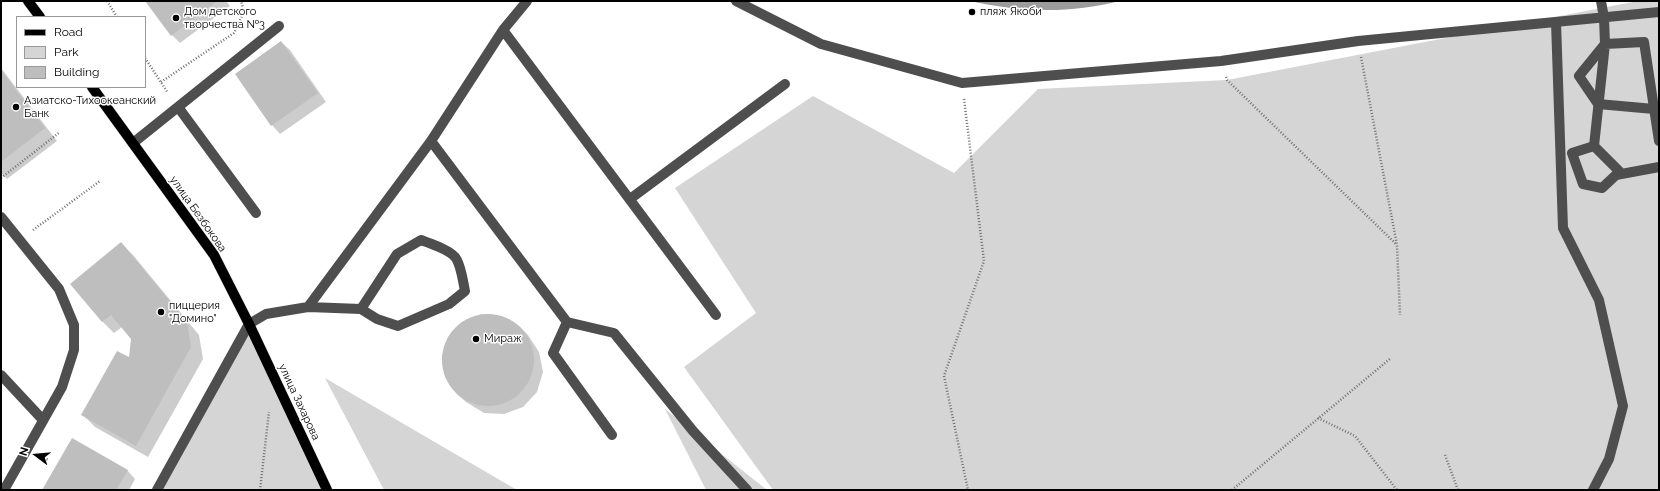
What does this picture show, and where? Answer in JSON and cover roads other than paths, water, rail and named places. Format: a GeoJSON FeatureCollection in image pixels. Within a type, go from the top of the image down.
{"type":"FeatureCollection","features":[{"type":"Feature","properties":{"kind":"main road"},"geometry":{"type":"LineString","coordinates":[[28,1],[39,16]]}},
{"type":"Feature","properties":{"kind":"main road","name":"улица Безбокова"},"geometry":{"type":"LineString","coordinates":[[93,88],[214,255],[249,324]]}},
{"type":"Feature","properties":{"kind":"main road","name":"улица Захарова"},"geometry":{"type":"LineString","coordinates":[[249,324],[327,490]]}},
{"type":"Feature","properties":{"kind":"street"},"geometry":{"type":"LineString","coordinates":[[308,307],[431,141],[504,30],[527,1]]}},
{"type":"Feature","properties":{"kind":"street"},"geometry":{"type":"LineString","coordinates":[[736,1],[821,44],[962,83],[1221,61],[1358,41],[1659,12]]}},
{"type":"Feature","properties":{"kind":"street"},"geometry":{"type":"LineString","coordinates":[[1594,146],[1605,44],[1604,18],[1601,1]]}},
{"type":"Feature","properties":{"kind":"street"},"geometry":{"type":"LineString","coordinates":[[1556,22],[1563,228],[1599,300],[1623,406],[1609,460],[1593,490]]}},
{"type":"Feature","properties":{"kind":"street"},"geometry":{"type":"LineString","coordinates":[[133,143],[279,26]]}},
{"type":"Feature","properties":{"kind":"street"},"geometry":{"type":"LineString","coordinates":[[504,30],[716,315]]}},
{"type":"Feature","properties":{"kind":"street"},"geometry":{"type":"LineString","coordinates":[[1654,109],[1598,104],[1578,76],[1605,44],[1644,42],[1659,141]]}},
{"type":"Feature","properties":{"kind":"street"},"geometry":{"type":"LineString","coordinates":[[630,199],[785,84]]}},
{"type":"Feature","properties":{"kind":"street"},"geometry":{"type":"LineString","coordinates":[[178,107],[256,213]]}},
{"type":"Feature","properties":{"kind":"street"},"geometry":{"type":"LineString","coordinates":[[431,141],[567,322],[614,333],[693,431],[747,490]]}},
{"type":"Feature","properties":{"kind":"street"},"geometry":{"type":"LineString","coordinates":[[1594,146],[1572,153],[1584,184],[1602,188],[1616,175],[1659,167]]}},
{"type":"Feature","properties":{"kind":"street"},"geometry":{"type":"LineString","coordinates":[[1594,146],[1622,174]]}},
{"type":"Feature","properties":{"kind":"street"},"geometry":{"type":"LineString","coordinates":[[1,217],[59,289],[74,325],[74,350],[62,386],[4,490]]}},
{"type":"Feature","properties":{"kind":"street"},"geometry":{"type":"LineString","coordinates":[[157,490],[249,324],[266,314],[308,307],[361,309],[377,319],[398,326],[450,304],[465,291],[462,274],[456,257],[439,247],[421,240],[397,254],[361,309]]}},
{"type":"Feature","properties":{"kind":"street"},"geometry":{"type":"LineString","coordinates":[[567,322],[553,352],[612,435]]}},
{"type":"Feature","properties":{"kind":"street"},"geometry":{"type":"LineString","coordinates":[[1,375],[43,420]]}},
{"type":"Feature","properties":{"kind":"place","name":"пляж Якоби"},"geometry":{"type":"Point","coordinates":[972,12]}},
{"type":"Feature","properties":{"kind":"place","name":"Дом детского творчества №3"},"geometry":{"type":"Point","coordinates":[176,18]}},
{"type":"Feature","properties":{"kind":"place","name":"Азиатско-Тихоокеанский Банк"},"geometry":{"type":"Point","coordinates":[16,107]}},
{"type":"Feature","properties":{"kind":"place","name":"пиццерия \"Домино\""},"geometry":{"type":"Point","coordinates":[161,312]}},
{"type":"Feature","properties":{"kind":"place","name":"Мираж"},"geometry":{"type":"Point","coordinates":[476,339]}}]}
